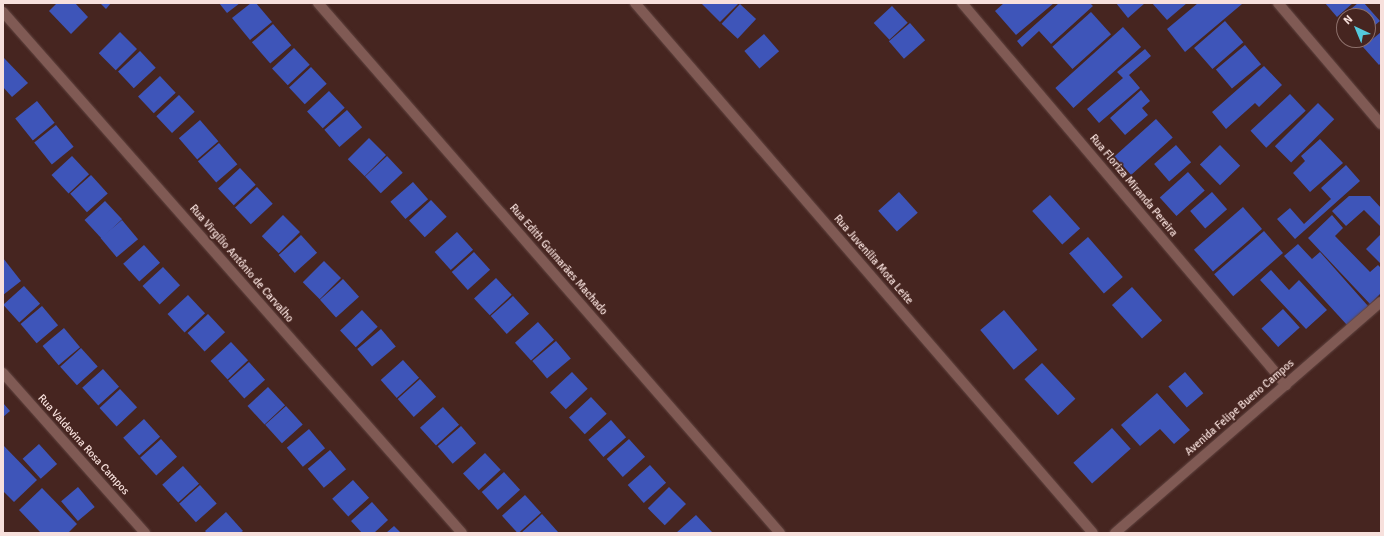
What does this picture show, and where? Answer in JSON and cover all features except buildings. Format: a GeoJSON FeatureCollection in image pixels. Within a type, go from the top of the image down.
{"type":"FeatureCollection","features":[{"type":"Feature","properties":{"kind":"street","name":"Rua Edith Guimarães Machado"},"geometry":{"type":"LineString","coordinates":[[318,3],[780,533]]}},
{"type":"Feature","properties":{"kind":"street","name":"Rua Juvenília Mota Leite"},"geometry":{"type":"LineString","coordinates":[[635,3],[1093,533]]}},
{"type":"Feature","properties":{"kind":"street","name":"Rua Floriza Miranda Pereira"},"geometry":{"type":"LineString","coordinates":[[962,3],[1286,385]]}},
{"type":"Feature","properties":{"kind":"street"},"geometry":{"type":"LineString","coordinates":[[1278,3],[1381,124]]}},
{"type":"Feature","properties":{"kind":"street","name":"Rua Virgílio Antônio de Carvalho"},"geometry":{"type":"LineString","coordinates":[[3,12],[462,533]]}},
{"type":"Feature","properties":{"kind":"street","name":"Avenida Felipe Bueno Campos"},"geometry":{"type":"LineString","coordinates":[[1115,533],[1381,302]]}},
{"type":"Feature","properties":{"kind":"street","name":"Rua Valdevina Rosa Campos"},"geometry":{"type":"LineString","coordinates":[[3,373],[145,533]]}}]}
